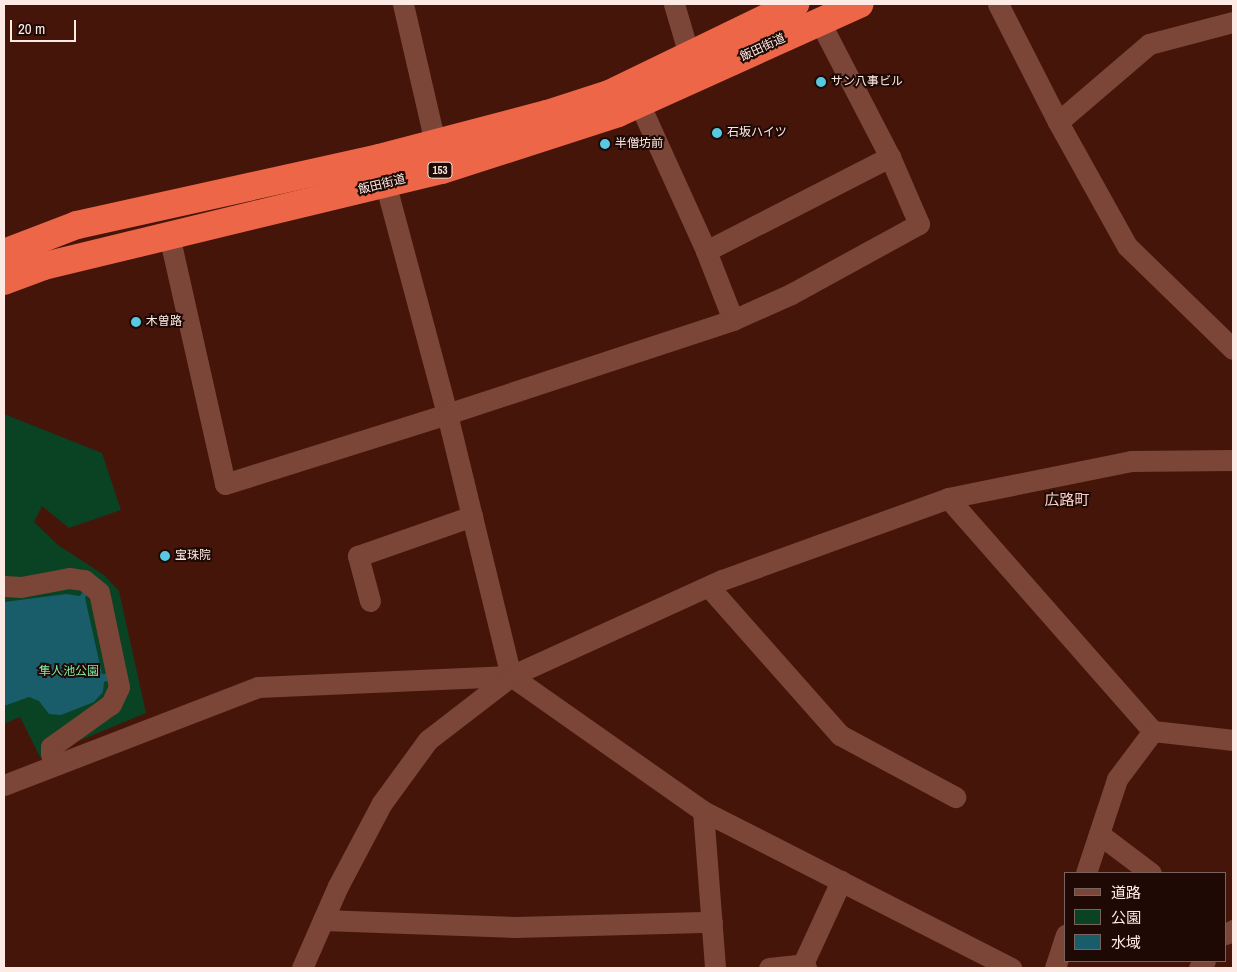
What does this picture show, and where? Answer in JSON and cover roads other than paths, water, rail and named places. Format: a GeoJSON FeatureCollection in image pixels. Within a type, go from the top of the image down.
{"type":"FeatureCollection","features":[{"type":"Feature","properties":{"kind":"highway","name":"飯田街道"},"geometry":{"type":"LineString","coordinates":[[4,253],[77,225],[379,158],[547,114],[609,94],[795,4]]}},
{"type":"Feature","properties":{"kind":"highway","name":"飯田街道"},"geometry":{"type":"LineString","coordinates":[[4,281],[44,266],[442,170],[639,103],[859,4]]}},
{"type":"Feature","properties":{"kind":"street"},"geometry":{"type":"LineString","coordinates":[[403,4],[435,143]]}},
{"type":"Feature","properties":{"kind":"street"},"geometry":{"type":"LineString","coordinates":[[674,4],[689,55]]}},
{"type":"Feature","properties":{"kind":"street"},"geometry":{"type":"LineString","coordinates":[[998,4],[1058,122],[1128,246],[1233,349]]}},
{"type":"Feature","properties":{"kind":"street"},"geometry":{"type":"LineString","coordinates":[[169,235],[225,484],[447,414],[733,320],[791,294],[919,224],[890,157],[820,22]]}},
{"type":"Feature","properties":{"kind":"street"},"geometry":{"type":"LineString","coordinates":[[1058,122],[1149,44],[1233,22]]}},
{"type":"Feature","properties":{"kind":"street"},"geometry":{"type":"LineString","coordinates":[[639,103],[706,251],[733,320]]}},
{"type":"Feature","properties":{"kind":"street"},"geometry":{"type":"LineString","coordinates":[[706,251],[890,157]]}},
{"type":"Feature","properties":{"kind":"street"},"geometry":{"type":"LineString","coordinates":[[379,158],[447,414],[511,676]]}},
{"type":"Feature","properties":{"kind":"street"},"geometry":{"type":"LineString","coordinates":[[302,968],[323,920],[382,804],[428,740],[511,676],[709,587],[948,498],[1131,461],[1233,460]]}},
{"type":"Feature","properties":{"kind":"street"},"geometry":{"type":"LineString","coordinates":[[948,498],[1153,731],[1233,740]]}},
{"type":"Feature","properties":{"kind":"street"},"geometry":{"type":"LineString","coordinates":[[370,601],[358,556],[472,516]]}},
{"type":"Feature","properties":{"kind":"street"},"geometry":{"type":"LineString","coordinates":[[4,586],[21,587],[69,578],[84,580],[99,592],[119,688],[111,704],[51,748],[51,755]]}},
{"type":"Feature","properties":{"kind":"street"},"geometry":{"type":"LineString","coordinates":[[709,587],[840,735],[956,797]]}},
{"type":"Feature","properties":{"kind":"street"},"geometry":{"type":"LineString","coordinates":[[4,784],[258,687],[511,676],[704,810],[1011,968]]}},
{"type":"Feature","properties":{"kind":"street"},"geometry":{"type":"LineString","coordinates":[[1086,872],[1117,779],[1153,731]]}},
{"type":"Feature","properties":{"kind":"street"},"geometry":{"type":"LineString","coordinates":[[704,810],[715,968]]}},
{"type":"Feature","properties":{"kind":"street"},"geometry":{"type":"LineString","coordinates":[[1099,834],[1150,872]]}},
{"type":"Feature","properties":{"kind":"street"},"geometry":{"type":"LineString","coordinates":[[769,968],[802,967],[841,881]]}},
{"type":"Feature","properties":{"kind":"street"},"geometry":{"type":"LineString","coordinates":[[323,920],[515,927],[712,922]]}},
{"type":"Feature","properties":{"kind":"street"},"geometry":{"type":"LineString","coordinates":[[1055,968],[1064,941]]}},
{"type":"Feature","properties":{"kind":"water"},"geometry":{"type":"Polygon","coordinates":[[[86,587],[90,589],[85,598],[102,674],[112,673],[114,679],[104,682],[103,692],[94,702],[61,715],[49,714],[39,701],[29,697],[4,706],[4,602],[66,594],[80,596],[86,587]]]}},
{"type":"Feature","properties":{"kind":"place","name":"サン八事ビル"},"geometry":{"type":"Point","coordinates":[821,82]}},
{"type":"Feature","properties":{"kind":"place","name":"石坂ハイツ"},"geometry":{"type":"Point","coordinates":[717,133]}},
{"type":"Feature","properties":{"kind":"place","name":"半僧坊前"},"geometry":{"type":"Point","coordinates":[605,144]}},
{"type":"Feature","properties":{"kind":"place","name":"木曽路"},"geometry":{"type":"Point","coordinates":[136,322]}},
{"type":"Feature","properties":{"kind":"place","name":"宝珠院"},"geometry":{"type":"Point","coordinates":[165,556]}},
{"type":"Feature","properties":{"kind":"district","name":"広路町"},"geometry":{"type":"Point","coordinates":[1067,500]}},
{"type":"Feature","properties":{"kind":"park label","name":"隼人池公園"},"geometry":{"type":"Point","coordinates":[69,672]}}]}
